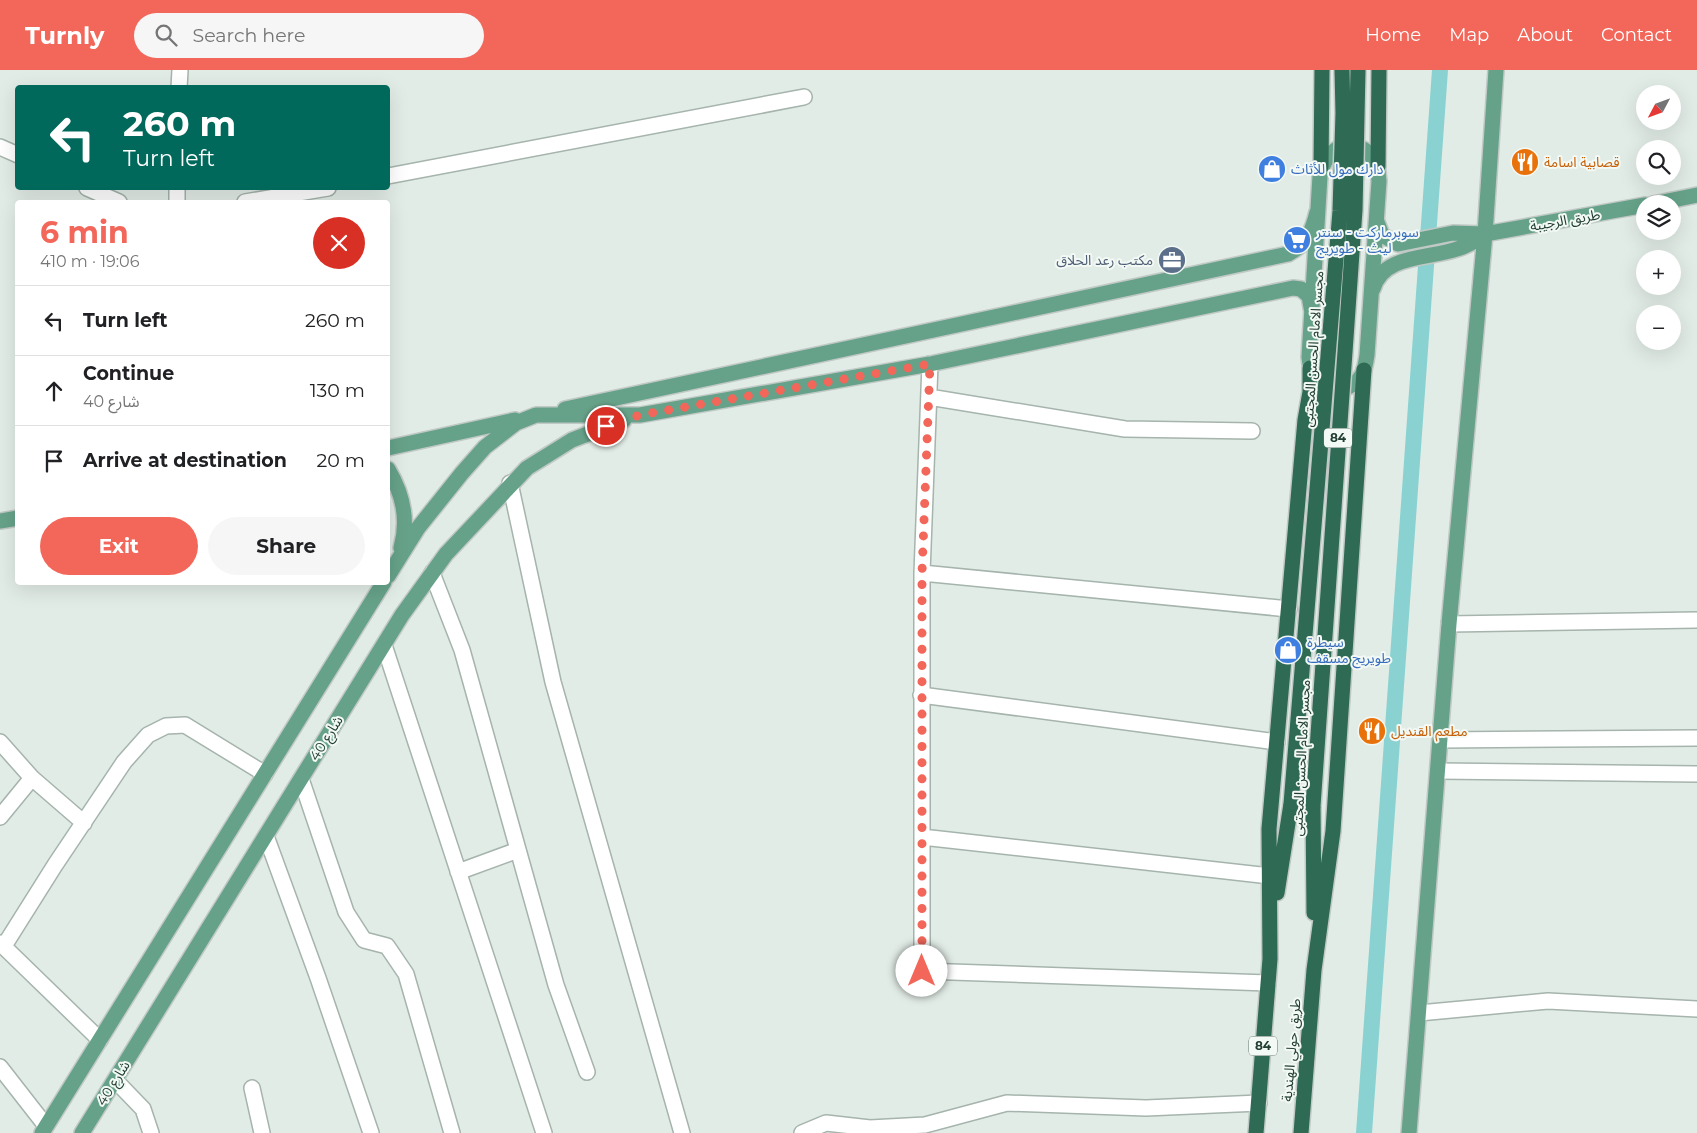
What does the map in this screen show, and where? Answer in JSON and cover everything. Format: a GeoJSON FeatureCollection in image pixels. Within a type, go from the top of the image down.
{"type":"FeatureCollection","features":[{"type":"Feature","properties":{"kind":"highway"},"geometry":{"type":"LineString","coordinates":[[1322,70],[1322,167]]}},
{"type":"Feature","properties":{"kind":"highway","name":"مجسر الامام الحسن المجتبى"},"geometry":{"type":"LineString","coordinates":[[1270,959],[1291,804],[1340,211],[1343,112],[1342,70]]}},
{"type":"Feature","properties":{"kind":"highway","name":"مجسر الامام الحسن المجتبى"},"geometry":{"type":"LineString","coordinates":[[1314,970],[1313,806],[1355,210],[1358,70]]}},
{"type":"Feature","properties":{"kind":"highway"},"geometry":{"type":"LineString","coordinates":[[1378,167],[1379,70]]}},
{"type":"Feature","properties":{"kind":"highway"},"geometry":{"type":"LineString","coordinates":[[1323,115],[1332,131],[1350,138],[1367,134],[1379,120]]}},
{"type":"Feature","properties":{"kind":"highway"},"geometry":{"type":"LineString","coordinates":[[1270,959],[1269,829],[1305,420],[1310,392],[1310,368]]}},
{"type":"Feature","properties":{"kind":"highway"},"geometry":{"type":"LineString","coordinates":[[1314,970],[1334,831],[1364,370]]}},
{"type":"Feature","properties":{"kind":"highway"},"geometry":{"type":"LineString","coordinates":[[1305,420],[1318,404],[1337,399],[1349,404],[1361,420]]}},
{"type":"Feature","properties":{"kind":"highway","name":"طريق حولي الهندية"},"geometry":{"type":"LineString","coordinates":[[1256,1133],[1270,959]]}},
{"type":"Feature","properties":{"kind":"highway","name":"طريق حولي الهندية"},"geometry":{"type":"LineString","coordinates":[[1301,1133],[1314,970]]}},
{"type":"Feature","properties":{"kind":"main road"},"geometry":{"type":"LineString","coordinates":[[1409,1133],[1449,624],[1485,234],[1496,70]]}},
{"type":"Feature","properties":{"kind":"main road"},"geometry":{"type":"LineString","coordinates":[[1347,145],[1366,150],[1378,167],[1371,294],[1364,370],[1353,384],[1335,388],[1318,381],[1310,368],[1317,212],[1322,167],[1334,150],[1347,145]]}},
{"type":"Feature","properties":{"kind":"main road"},"geometry":{"type":"LineString","coordinates":[[1681,198],[1697,195]]}},
{"type":"Feature","properties":{"kind":"main road","name":"طريق الرجيبة"},"geometry":{"type":"LineString","coordinates":[[1485,234],[1636,208]]}},
{"type":"Feature","properties":{"kind":"main road"},"geometry":{"type":"LineString","coordinates":[[390,448],[1288,254],[1306,242],[1312,232],[1317,212]]}},
{"type":"Feature","properties":{"kind":"main road"},"geometry":{"type":"LineString","coordinates":[[1376,218],[1377,227],[1382,235],[1398,244],[1453,233],[1485,234]]}},
{"type":"Feature","properties":{"kind":"main road"},"geometry":{"type":"LineString","coordinates":[[1371,294],[1374,283],[1391,266],[1402,261],[1456,250],[1485,234]]}},
{"type":"Feature","properties":{"kind":"main road"},"geometry":{"type":"LineString","coordinates":[[390,573],[424,521],[485,447],[516,423],[536,415],[640,415],[930,364],[1293,288],[1301,288],[1309,296],[1312,313]]}},
{"type":"Feature","properties":{"kind":"main road","name":"شارع 40"},"geometry":{"type":"LineString","coordinates":[[82,1133],[384,645],[446,554],[510,483],[543,456],[572,440],[640,415]]}},
{"type":"Feature","properties":{"kind":"main road"},"geometry":{"type":"LineString","coordinates":[[390,473],[397,485],[403,504],[405,524],[398,559]]}},
{"type":"Feature","properties":{"kind":"main road"},"geometry":{"type":"LineString","coordinates":[[0,521],[15,518]]}},
{"type":"Feature","properties":{"kind":"main road"},"geometry":{"type":"LineString","coordinates":[[44,1130],[382,585]]}},
{"type":"Feature","properties":{"kind":"street"},"geometry":{"type":"LineString","coordinates":[[180,70],[180,85]]}},
{"type":"Feature","properties":{"kind":"street"},"geometry":{"type":"LineString","coordinates":[[390,176],[804,97]]}},
{"type":"Feature","properties":{"kind":"street"},"geometry":{"type":"LineString","coordinates":[[0,147],[15,154]]}},
{"type":"Feature","properties":{"kind":"street"},"geometry":{"type":"LineString","coordinates":[[92,190],[114,200]]}},
{"type":"Feature","properties":{"kind":"street"},"geometry":{"type":"LineString","coordinates":[[257,200],[316,190]]}},
{"type":"Feature","properties":{"kind":"street"},"geometry":{"type":"LineString","coordinates":[[930,364],[922,573],[922,971],[1268,984]]}},
{"type":"Feature","properties":{"kind":"street"},"geometry":{"type":"LineString","coordinates":[[929,397],[1125,429],[1252,431]]}},
{"type":"Feature","properties":{"kind":"street"},"geometry":{"type":"LineString","coordinates":[[510,483],[553,682],[682,1133]]}},
{"type":"Feature","properties":{"kind":"street"},"geometry":{"type":"LineString","coordinates":[[432,573],[462,650],[556,985],[587,1072]]}},
{"type":"Feature","properties":{"kind":"street"},"geometry":{"type":"LineString","coordinates":[[922,573],[1289,609]]}},
{"type":"Feature","properties":{"kind":"street"},"geometry":{"type":"LineString","coordinates":[[1449,624],[1697,620]]}},
{"type":"Feature","properties":{"kind":"street"},"geometry":{"type":"LineString","coordinates":[[384,645],[544,1133]]}},
{"type":"Feature","properties":{"kind":"street"},"geometry":{"type":"LineString","coordinates":[[921,695],[1277,742]]}},
{"type":"Feature","properties":{"kind":"street"},"geometry":{"type":"LineString","coordinates":[[100,1040],[2,944],[124,762],[148,735],[166,726],[185,726],[265,774]]}},
{"type":"Feature","properties":{"kind":"street"},"geometry":{"type":"LineString","coordinates":[[1440,740],[1697,738]]}},
{"type":"Feature","properties":{"kind":"street"},"geometry":{"type":"LineString","coordinates":[[0,742],[32,778],[84,823]]}},
{"type":"Feature","properties":{"kind":"street"},"geometry":{"type":"LineString","coordinates":[[1438,771],[1697,774]]}},
{"type":"Feature","properties":{"kind":"street"},"geometry":{"type":"LineString","coordinates":[[0,817],[32,778]]}},
{"type":"Feature","properties":{"kind":"street"},"geometry":{"type":"LineString","coordinates":[[301,778],[346,912],[364,940],[387,946],[406,974],[452,1133]]}},
{"type":"Feature","properties":{"kind":"street"},"geometry":{"type":"LineString","coordinates":[[266,836],[318,978],[371,1133]]}},
{"type":"Feature","properties":{"kind":"street"},"geometry":{"type":"LineString","coordinates":[[922,837],[1270,876]]}},
{"type":"Feature","properties":{"kind":"street"},"geometry":{"type":"LineString","coordinates":[[458,872],[518,850]]}},
{"type":"Feature","properties":{"kind":"street"},"geometry":{"type":"LineString","coordinates":[[1418,1013],[1548,1001],[1697,1009]]}},
{"type":"Feature","properties":{"kind":"street"},"geometry":{"type":"LineString","coordinates":[[0,1067],[44,1130]]}},
{"type":"Feature","properties":{"kind":"street"},"geometry":{"type":"LineString","coordinates":[[115,1080],[143,1109],[151,1133]]}},
{"type":"Feature","properties":{"kind":"street"},"geometry":{"type":"LineString","coordinates":[[252,1088],[262,1133]]}},
{"type":"Feature","properties":{"kind":"street"},"geometry":{"type":"LineString","coordinates":[[802,1133],[826,1123],[870,1128],[925,1125],[1007,1103],[1146,1108],[1259,1103]]}},
{"type":"Feature","properties":{"kind":"waterway"},"geometry":{"type":"LineString","coordinates":[[1364,1133],[1440,70]]}},
{"type":"Feature","properties":{"kind":"place","name":"قصابية اسامة"},"geometry":{"type":"Point","coordinates":[1525,162]}},
{"type":"Feature","properties":{"kind":"place","name":"دارك مول للأثاث"},"geometry":{"type":"Point","coordinates":[1272,169]}},
{"type":"Feature","properties":{"kind":"place","name":"سوبرماركت - سنتر ليث - طويريج"},"geometry":{"type":"Point","coordinates":[1297,240]}},
{"type":"Feature","properties":{"kind":"place","name":"مكتب رعد الحلاق"},"geometry":{"type":"Point","coordinates":[1172,260]}},
{"type":"Feature","properties":{"kind":"place","name":"سيطرة طويريج مسقف"},"geometry":{"type":"Point","coordinates":[1288,650]}},
{"type":"Feature","properties":{"kind":"place","name":"مطعم القنديل"},"geometry":{"type":"Point","coordinates":[1372,731]}},
{"type":"Feature","properties":{"kind":"route"},"geometry":{"type":"LineString","coordinates":[[606,426],[640,415],[930,364],[922,573],[922,971]]}}]}
